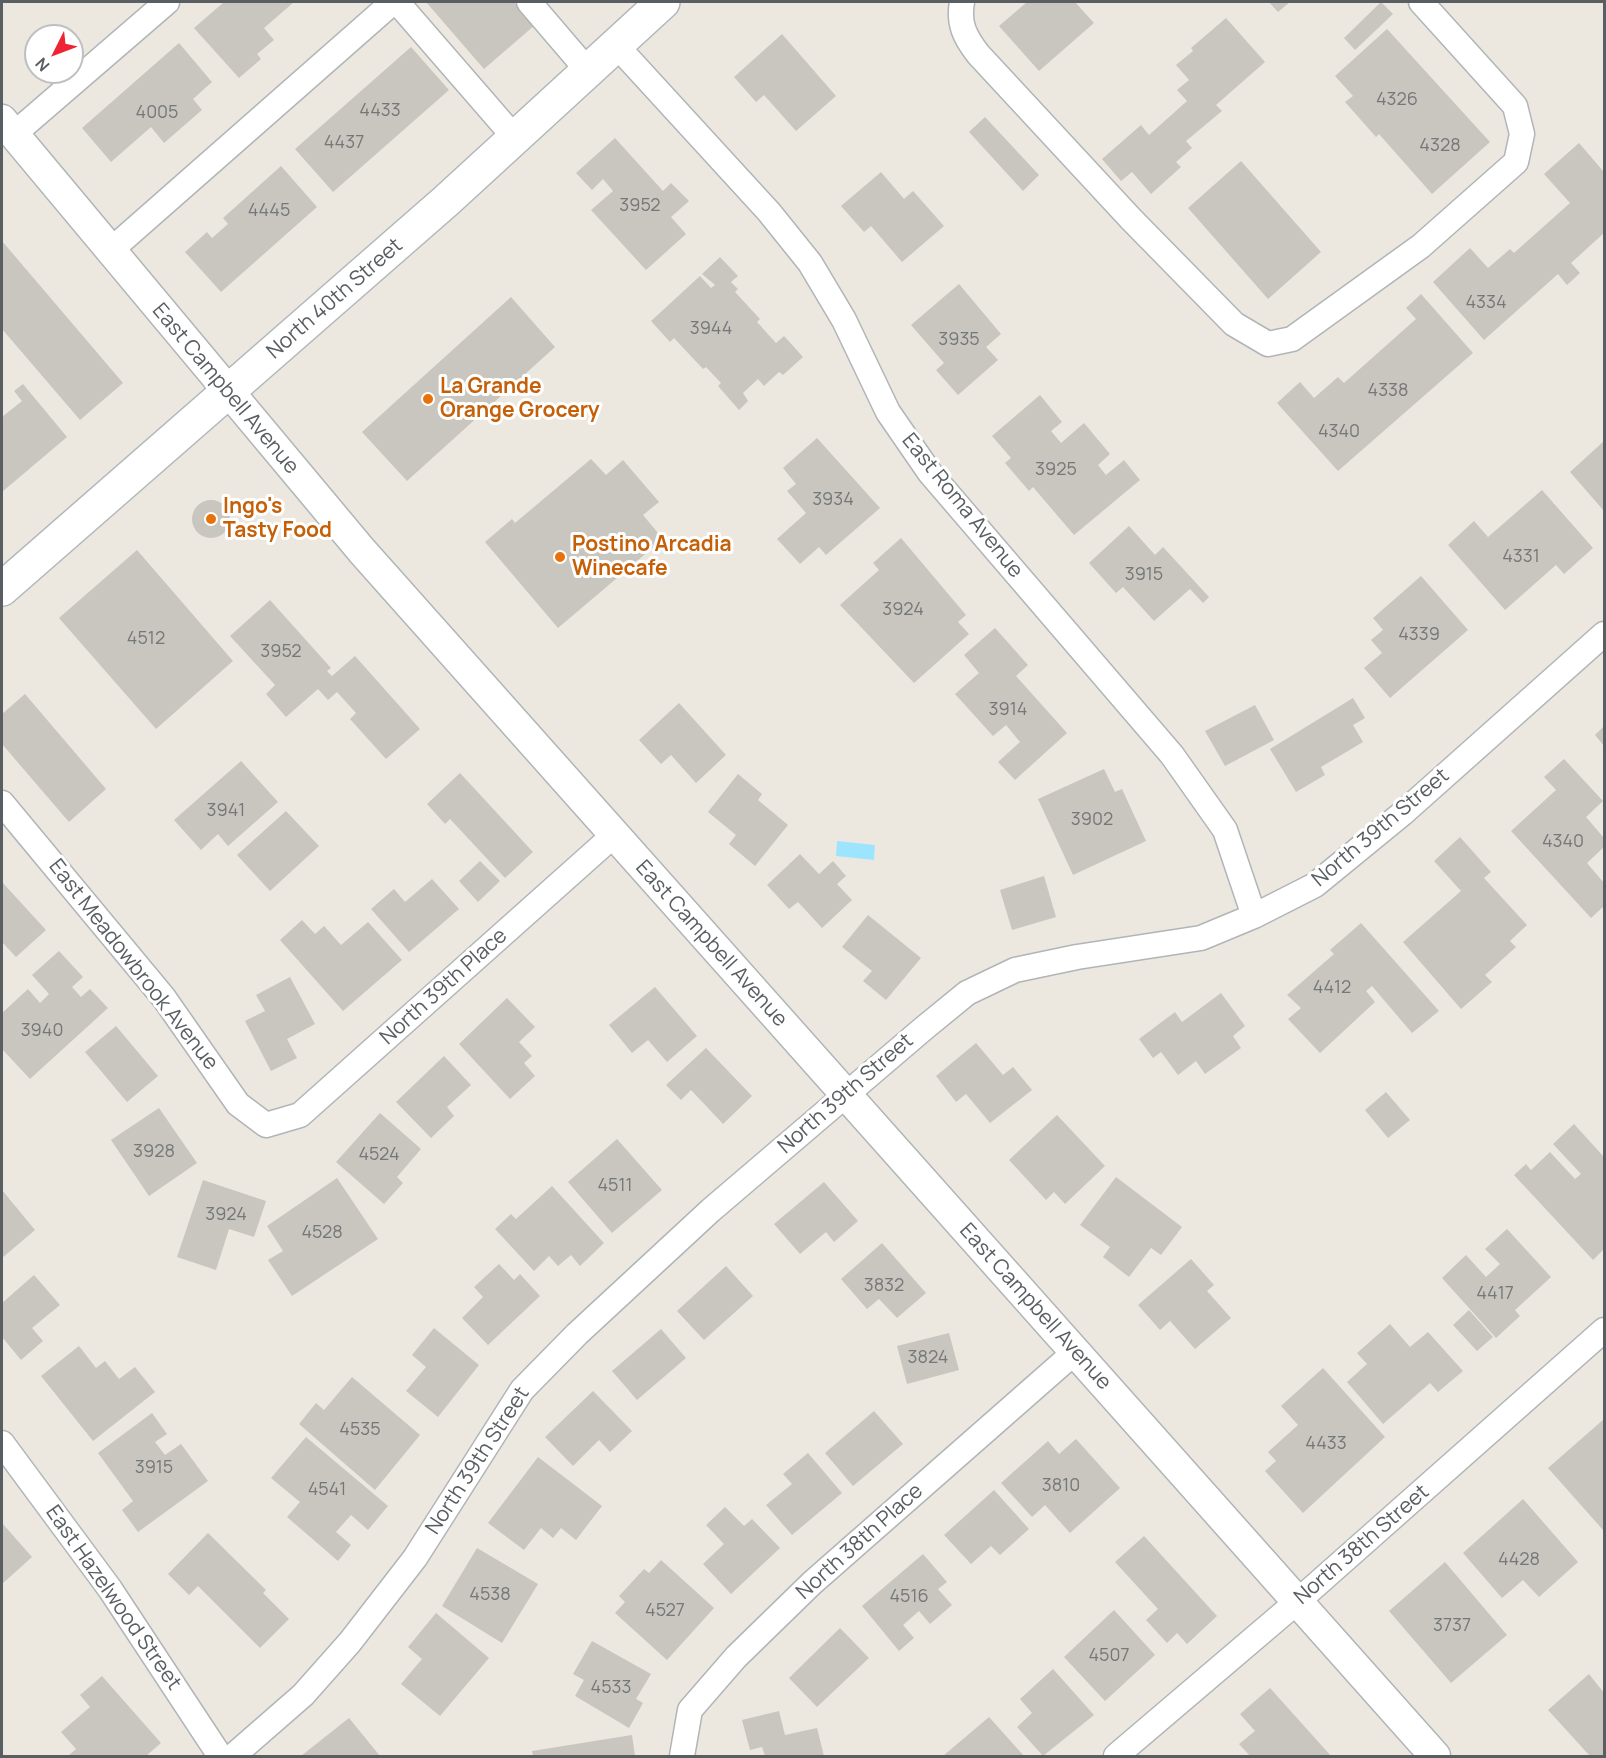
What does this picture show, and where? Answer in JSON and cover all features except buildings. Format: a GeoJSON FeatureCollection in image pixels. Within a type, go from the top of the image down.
{"type":"FeatureCollection","features":[{"type":"Feature","properties":{"kind":"main road","name":"North 40th Street"},"geometry":{"type":"LineString","coordinates":[[2,589],[515,138],[663,2]]}},
{"type":"Feature","properties":{"kind":"street"},"geometry":{"type":"LineString","coordinates":[[111,250],[395,2],[515,138]]}},
{"type":"Feature","properties":{"kind":"street"},"geometry":{"type":"LineString","coordinates":[[529,2],[588,71]]}},
{"type":"Feature","properties":{"kind":"street"},"geometry":{"type":"LineString","coordinates":[[962,2],[962,28],[978,54],[1131,219],[1234,324],[1268,344],[1292,339],[1421,246],[1516,162],[1522,134],[1515,106],[1420,2]]}},
{"type":"Feature","properties":{"kind":"street"},"geometry":{"type":"LineString","coordinates":[[8,127],[155,5]]}},
{"type":"Feature","properties":{"kind":"street","name":"East Roma Avenue"},"geometry":{"type":"LineString","coordinates":[[616,45],[769,212],[810,263],[844,320],[888,412],[930,473],[1172,755],[1225,830],[1254,916]]}},
{"type":"Feature","properties":{"kind":"street","name":"East Campbell Avenue"},"geometry":{"type":"LineString","coordinates":[[8,127],[227,393],[362,551],[1435,1756]]}},
{"type":"Feature","properties":{"kind":"street","name":"North 39th Street"},"geometry":{"type":"LineString","coordinates":[[233,1756],[303,1695],[350,1642],[415,1558],[522,1390],[610,1303],[844,1094],[967,993],[1016,970],[1077,957],[1201,938],[1254,916],[1315,885],[1403,813],[1605,634]]}},
{"type":"Feature","properties":{"kind":"street","name":"East Meadowbrook Avenue"},"geometry":{"type":"LineString","coordinates":[[2,803],[164,998],[238,1104],[266,1125]]}},
{"type":"Feature","properties":{"kind":"street","name":"North 39th Place"},"geometry":{"type":"LineString","coordinates":[[266,1125],[300,1115],[614,835]]}},
{"type":"Feature","properties":{"kind":"street","name":"North 38th Street"},"geometry":{"type":"LineString","coordinates":[[1116,1756],[1298,1601],[1605,1330]]}},
{"type":"Feature","properties":{"kind":"street","name":"North 38th Place"},"geometry":{"type":"LineString","coordinates":[[682,1756],[690,1710],[736,1657],[812,1583],[1075,1352]]}},
{"type":"Feature","properties":{"kind":"street","name":"East Hazelwood Street"},"geometry":{"type":"LineString","coordinates":[[2,1443],[110,1589],[220,1756]]}},
{"type":"Feature","properties":{"kind":"water"},"geometry":{"type":"Polygon","coordinates":[[[837,841],[875,845],[874,860],[836,856],[837,841]]]}},
{"type":"Feature","properties":{"kind":"place","name":"La Grande Orange Grocery"},"geometry":{"type":"Point","coordinates":[428,399]}},
{"type":"Feature","properties":{"kind":"place","name":"Ingo's Tasty Food"},"geometry":{"type":"Point","coordinates":[211,519]}},
{"type":"Feature","properties":{"kind":"place","name":"Postino Arcadia Winecafe"},"geometry":{"type":"Point","coordinates":[560,557]}}]}
